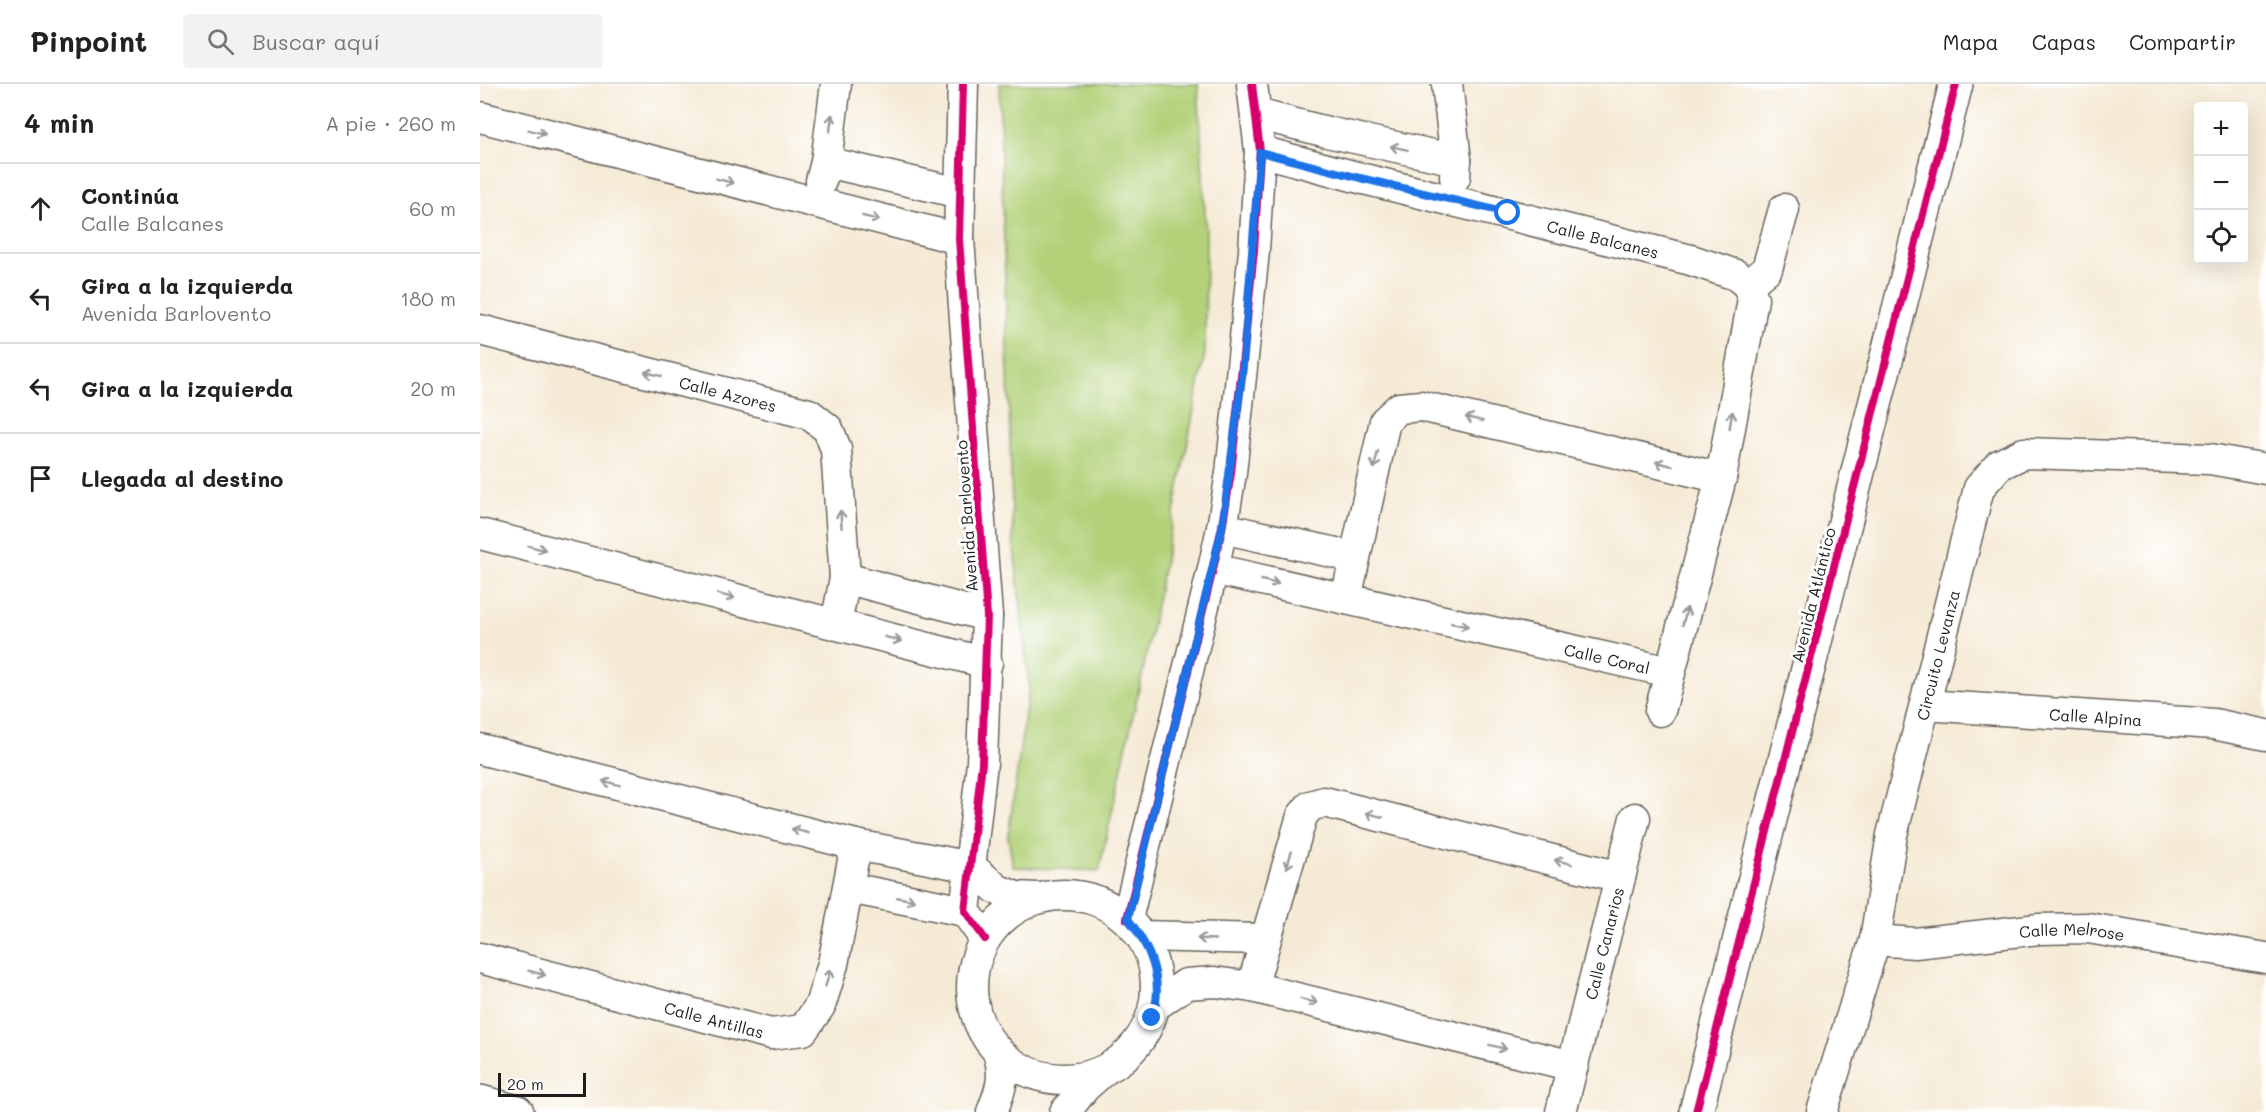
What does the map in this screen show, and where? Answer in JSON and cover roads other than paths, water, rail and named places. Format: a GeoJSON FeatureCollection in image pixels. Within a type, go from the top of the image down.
{"type":"FeatureCollection","features":[{"type":"Feature","properties":{"kind":"street"},"geometry":{"type":"LineString","coordinates":[[814,204],[826,162],[836,84]]}},
{"type":"Feature","properties":{"kind":"street","name":"Avenida Barlovento"},"geometry":{"type":"LineString","coordinates":[[963,84],[959,239],[987,616],[982,763],[965,911]]}},
{"type":"Feature","properties":{"kind":"street"},"geometry":{"type":"LineString","coordinates":[[1134,928],[1222,528],[1243,366],[1260,152],[1252,84]]}},
{"type":"Feature","properties":{"kind":"street"},"geometry":{"type":"LineString","coordinates":[[1447,84],[1456,160],[1453,201]]}},
{"type":"Feature","properties":{"kind":"street","name":"Avenida Atlántico"},"geometry":{"type":"LineString","coordinates":[[1696,1112],[1956,84]]}},
{"type":"Feature","properties":{"kind":"street"},"geometry":{"type":"LineString","coordinates":[[1256,114],[1456,160]]}},
{"type":"Feature","properties":{"kind":"street"},"geometry":{"type":"LineString","coordinates":[[480,117],[814,204],[959,239]]}},
{"type":"Feature","properties":{"kind":"street","name":"Calle Balcanes"},"geometry":{"type":"LineString","coordinates":[[1260,152],[1691,260],[1736,275],[1748,285]]}},
{"type":"Feature","properties":{"kind":"street"},"geometry":{"type":"LineString","coordinates":[[826,162],[960,193]]}},
{"type":"Feature","properties":{"kind":"street"},"geometry":{"type":"LineString","coordinates":[[1748,285],[1767,268],[1784,209]]}},
{"type":"Feature","properties":{"kind":"street","name":"Calle Coral"},"geometry":{"type":"LineString","coordinates":[[1213,569],[1670,672],[1721,478],[1753,299],[1748,285]]}},
{"type":"Feature","properties":{"kind":"street","name":"Calle Azores"},"geometry":{"type":"LineString","coordinates":[[480,330],[809,414],[828,429],[836,449],[845,578],[836,624]]}},
{"type":"Feature","properties":{"kind":"street"},"geometry":{"type":"LineString","coordinates":[[1346,599],[1385,421],[1399,408],[1421,406],[1721,478]]}},
{"type":"Feature","properties":{"kind":"street","name":"Circuito Levanza"},"geometry":{"type":"LineString","coordinates":[[1822,1112],[1875,940],[1892,835],[1980,488],[1999,465],[2024,453],[2210,459],[2266,469]]}},
{"type":"Feature","properties":{"kind":"street"},"geometry":{"type":"LineString","coordinates":[[1222,528],[1354,557]]}},
{"type":"Feature","properties":{"kind":"street"},"geometry":{"type":"LineString","coordinates":[[480,534],[987,663]]}},
{"type":"Feature","properties":{"kind":"street"},"geometry":{"type":"LineString","coordinates":[[845,578],[987,616]]}},
{"type":"Feature","properties":{"kind":"street"},"geometry":{"type":"LineString","coordinates":[[1660,711],[1670,672]]}},
{"type":"Feature","properties":{"kind":"street","name":"Calle Alpina"},"geometry":{"type":"LineString","coordinates":[[1925,705],[2214,724],[2266,735]]}},
{"type":"Feature","properties":{"kind":"street"},"geometry":{"type":"LineString","coordinates":[[480,749],[856,845],[971,867],[998,890],[1016,897],[1037,898],[1060,895],[1084,897],[1106,904],[1134,928],[1155,968],[1156,1005],[1145,1033],[1136,1046],[1124,1058],[1102,1072],[1085,1087],[1065,1112]]}},
{"type":"Feature","properties":{"kind":"street","name":"Calle Canarios"},"geometry":{"type":"LineString","coordinates":[[1252,987],[1264,939],[1302,816],[1310,806],[1324,802],[1620,877],[1561,1112]]}},
{"type":"Feature","properties":{"kind":"street"},"geometry":{"type":"LineString","coordinates":[[1620,877],[1635,818]]}},
{"type":"Feature","properties":{"kind":"street","name":"Calle Antillas"},"geometry":{"type":"LineString","coordinates":[[480,958],[771,1034],[803,1030],[820,1006],[833,964],[856,845]]}},
{"type":"Feature","properties":{"kind":"street"},"geometry":{"type":"LineString","coordinates":[[849,888],[965,911],[985,939]]}},
{"type":"Feature","properties":{"kind":"street"},"geometry":{"type":"LineString","coordinates":[[1037,898],[1016,908],[998,922],[985,939],[976,957],[974,968],[972,999],[977,1018],[986,1037],[998,1052],[1025,1071],[1050,1079],[1081,1078],[1102,1072]]}},
{"type":"Feature","properties":{"kind":"street"},"geometry":{"type":"LineString","coordinates":[[1134,928],[1264,939]]}},
{"type":"Feature","properties":{"kind":"street","name":"Calle Melrose"},"geometry":{"type":"LineString","coordinates":[[1875,940],[1915,942],[2038,929],[2088,928],[2266,958]]}},
{"type":"Feature","properties":{"kind":"street"},"geometry":{"type":"LineString","coordinates":[[1156,1005],[1186,984],[1214,982],[1252,987],[1573,1066]]}},
{"type":"Feature","properties":{"kind":"street"},"geometry":{"type":"LineString","coordinates":[[992,1112],[1001,1089],[1004,1068],[998,1052]]}},
{"type":"Feature","properties":{"kind":"street"},"geometry":{"type":"LineString","coordinates":[[480,1102],[517,1112]]}}]}
